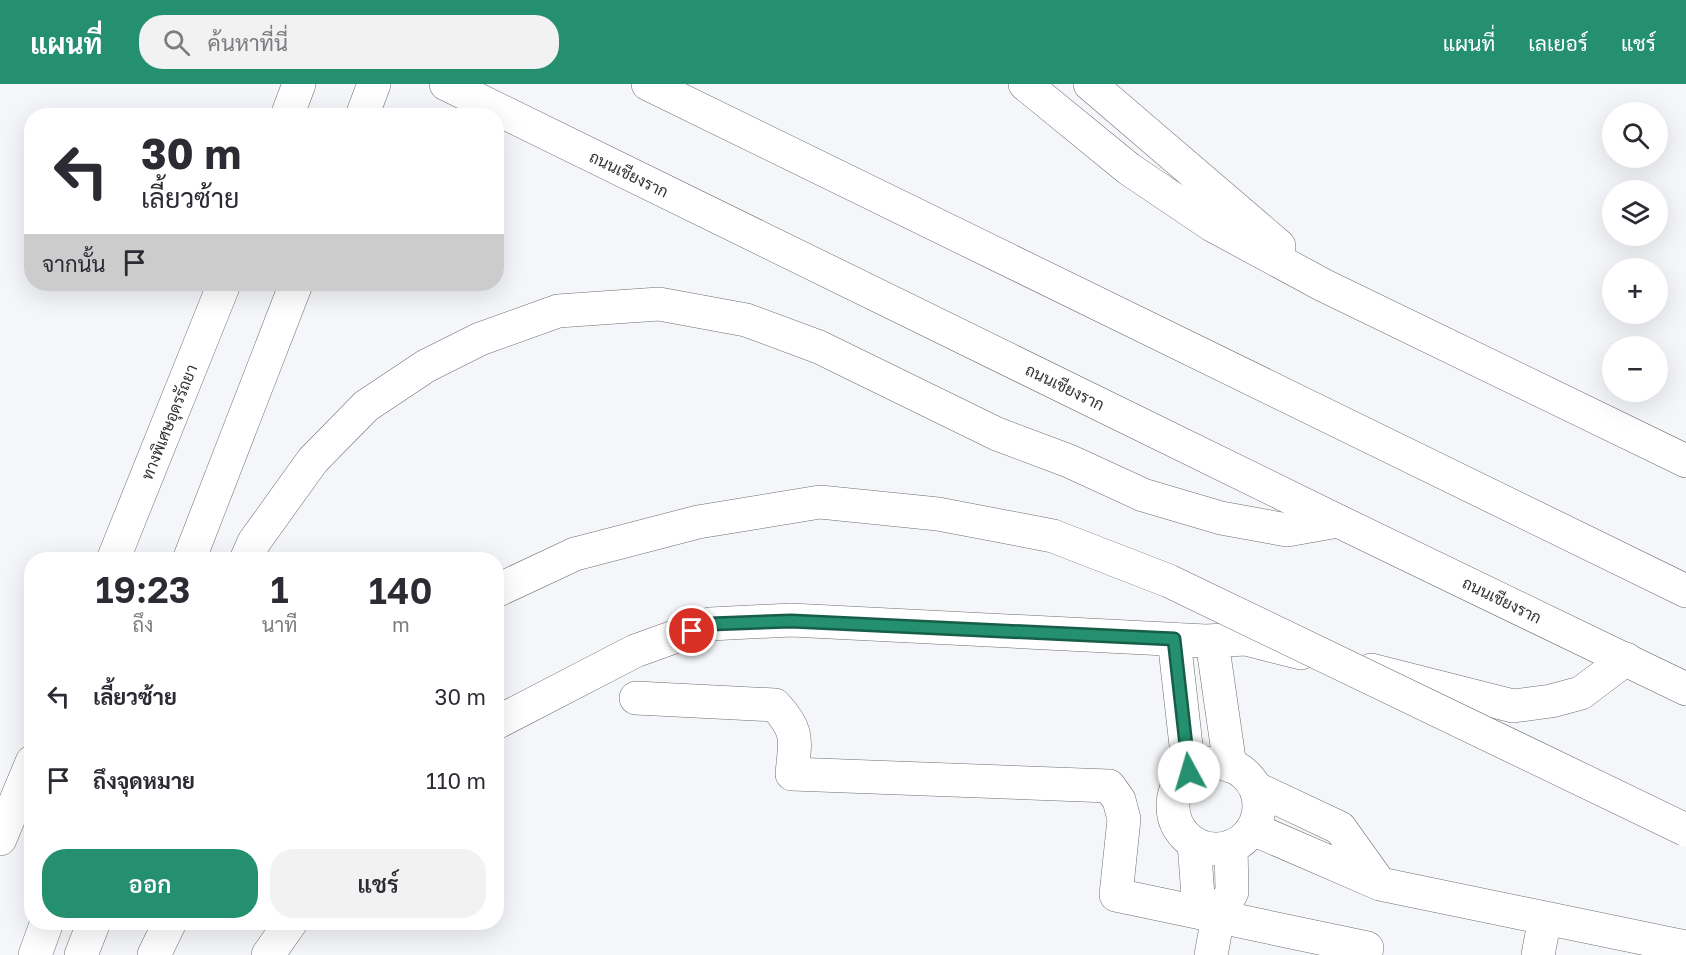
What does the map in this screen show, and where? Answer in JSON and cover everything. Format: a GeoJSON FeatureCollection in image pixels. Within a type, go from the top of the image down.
{"type":"FeatureCollection","features":[{"type":"Feature","properties":{"kind":"main road"},"geometry":{"type":"LineString","coordinates":[[290,108],[299,84]]}},
{"type":"Feature","properties":{"kind":"main road"},"geometry":{"type":"LineString","coordinates":[[365,108],[374,84]]}},
{"type":"Feature","properties":{"kind":"main road","name":"ถนนเชียงราก"},"geometry":{"type":"LineString","coordinates":[[446,84],[495,108]]}},
{"type":"Feature","properties":{"kind":"main road"},"geometry":{"type":"LineString","coordinates":[[648,84],[1686,591]]}},
{"type":"Feature","properties":{"kind":"main road"},"geometry":{"type":"LineString","coordinates":[[1025,84],[1129,169],[1212,225],[1323,285],[1686,461]]}},
{"type":"Feature","properties":{"kind":"main road"},"geometry":{"type":"LineString","coordinates":[[1090,84],[1202,178],[1323,285]]}},
{"type":"Feature","properties":{"kind":"main road","name":"ถนนเชียงราก"},"geometry":{"type":"LineString","coordinates":[[504,112],[1686,689]]}},
{"type":"Feature","properties":{"kind":"main road","name":"ทางพิเศษอุดรรัถยา"},"geometry":{"type":"LineString","coordinates":[[117,552],[221,291]]}},
{"type":"Feature","properties":{"kind":"main road"},"geometry":{"type":"LineString","coordinates":[[192,552],[293,291]]}},
{"type":"Feature","properties":{"kind":"main road"},"geometry":{"type":"LineString","coordinates":[[250,552],[313,460],[366,405],[426,366],[480,339],[558,311],[659,304],[746,320],[819,347],[997,435],[1069,460],[1143,495],[1221,518],[1287,530],[1338,521]]}},
{"type":"Feature","properties":{"kind":"main road"},"geometry":{"type":"LineString","coordinates":[[504,587],[575,554],[698,522],[820,502],[938,513],[1053,536],[1169,581],[1686,830]]}},
{"type":"Feature","properties":{"kind":"main road"},"geometry":{"type":"LineString","coordinates":[[504,719],[635,651],[710,624],[791,621],[1212,641],[1246,639],[1513,706],[1551,701],[1581,693],[1626,659]]}},
{"type":"Feature","properties":{"kind":"main road"},"geometry":{"type":"LineString","coordinates":[[1174,639],[1189,772]]}},
{"type":"Feature","properties":{"kind":"main road"},"geometry":{"type":"LineString","coordinates":[[1212,641],[1230,766]]}},
{"type":"Feature","properties":{"kind":"main road"},"geometry":{"type":"LineString","coordinates":[[636,698],[775,705],[788,719],[796,736],[792,774],[1109,786],[1119,800],[1124,819],[1116,895],[1367,948]]}},
{"type":"Feature","properties":{"kind":"main road"},"geometry":{"type":"LineString","coordinates":[[1211,955],[1218,917],[1232,892],[1242,837],[1258,815],[1259,801],[1255,788],[1247,776],[1222,763],[1208,763],[1183,777],[1176,790],[1173,804],[1174,818],[1180,830],[1194,843],[1203,847],[1217,849],[1242,837],[1380,885],[1686,947]]}},
{"type":"Feature","properties":{"kind":"main road"},"geometry":{"type":"LineString","coordinates":[[0,839],[24,781]]}},
{"type":"Feature","properties":{"kind":"main road"},"geometry":{"type":"LineString","coordinates":[[1255,788],[1340,828],[1380,885]]}},
{"type":"Feature","properties":{"kind":"main road"},"geometry":{"type":"LineString","coordinates":[[1194,843],[1198,896],[1218,917]]}},
{"type":"Feature","properties":{"kind":"main road"},"geometry":{"type":"LineString","coordinates":[[1538,955],[1545,918]]}},
{"type":"Feature","properties":{"kind":"main road"},"geometry":{"type":"LineString","coordinates":[[35,955],[44,930]]}},
{"type":"Feature","properties":{"kind":"main road"},"geometry":{"type":"LineString","coordinates":[[81,955],[91,930]]}},
{"type":"Feature","properties":{"kind":"main road"},"geometry":{"type":"LineString","coordinates":[[154,955],[166,930]]}},
{"type":"Feature","properties":{"kind":"main road"},"geometry":{"type":"LineString","coordinates":[[268,955],[285,930]]}},
{"type":"Feature","properties":{"kind":"route"},"geometry":{"type":"LineString","coordinates":[[692,631],[710,624],[791,621],[1174,639],[1189,772]]}}]}
